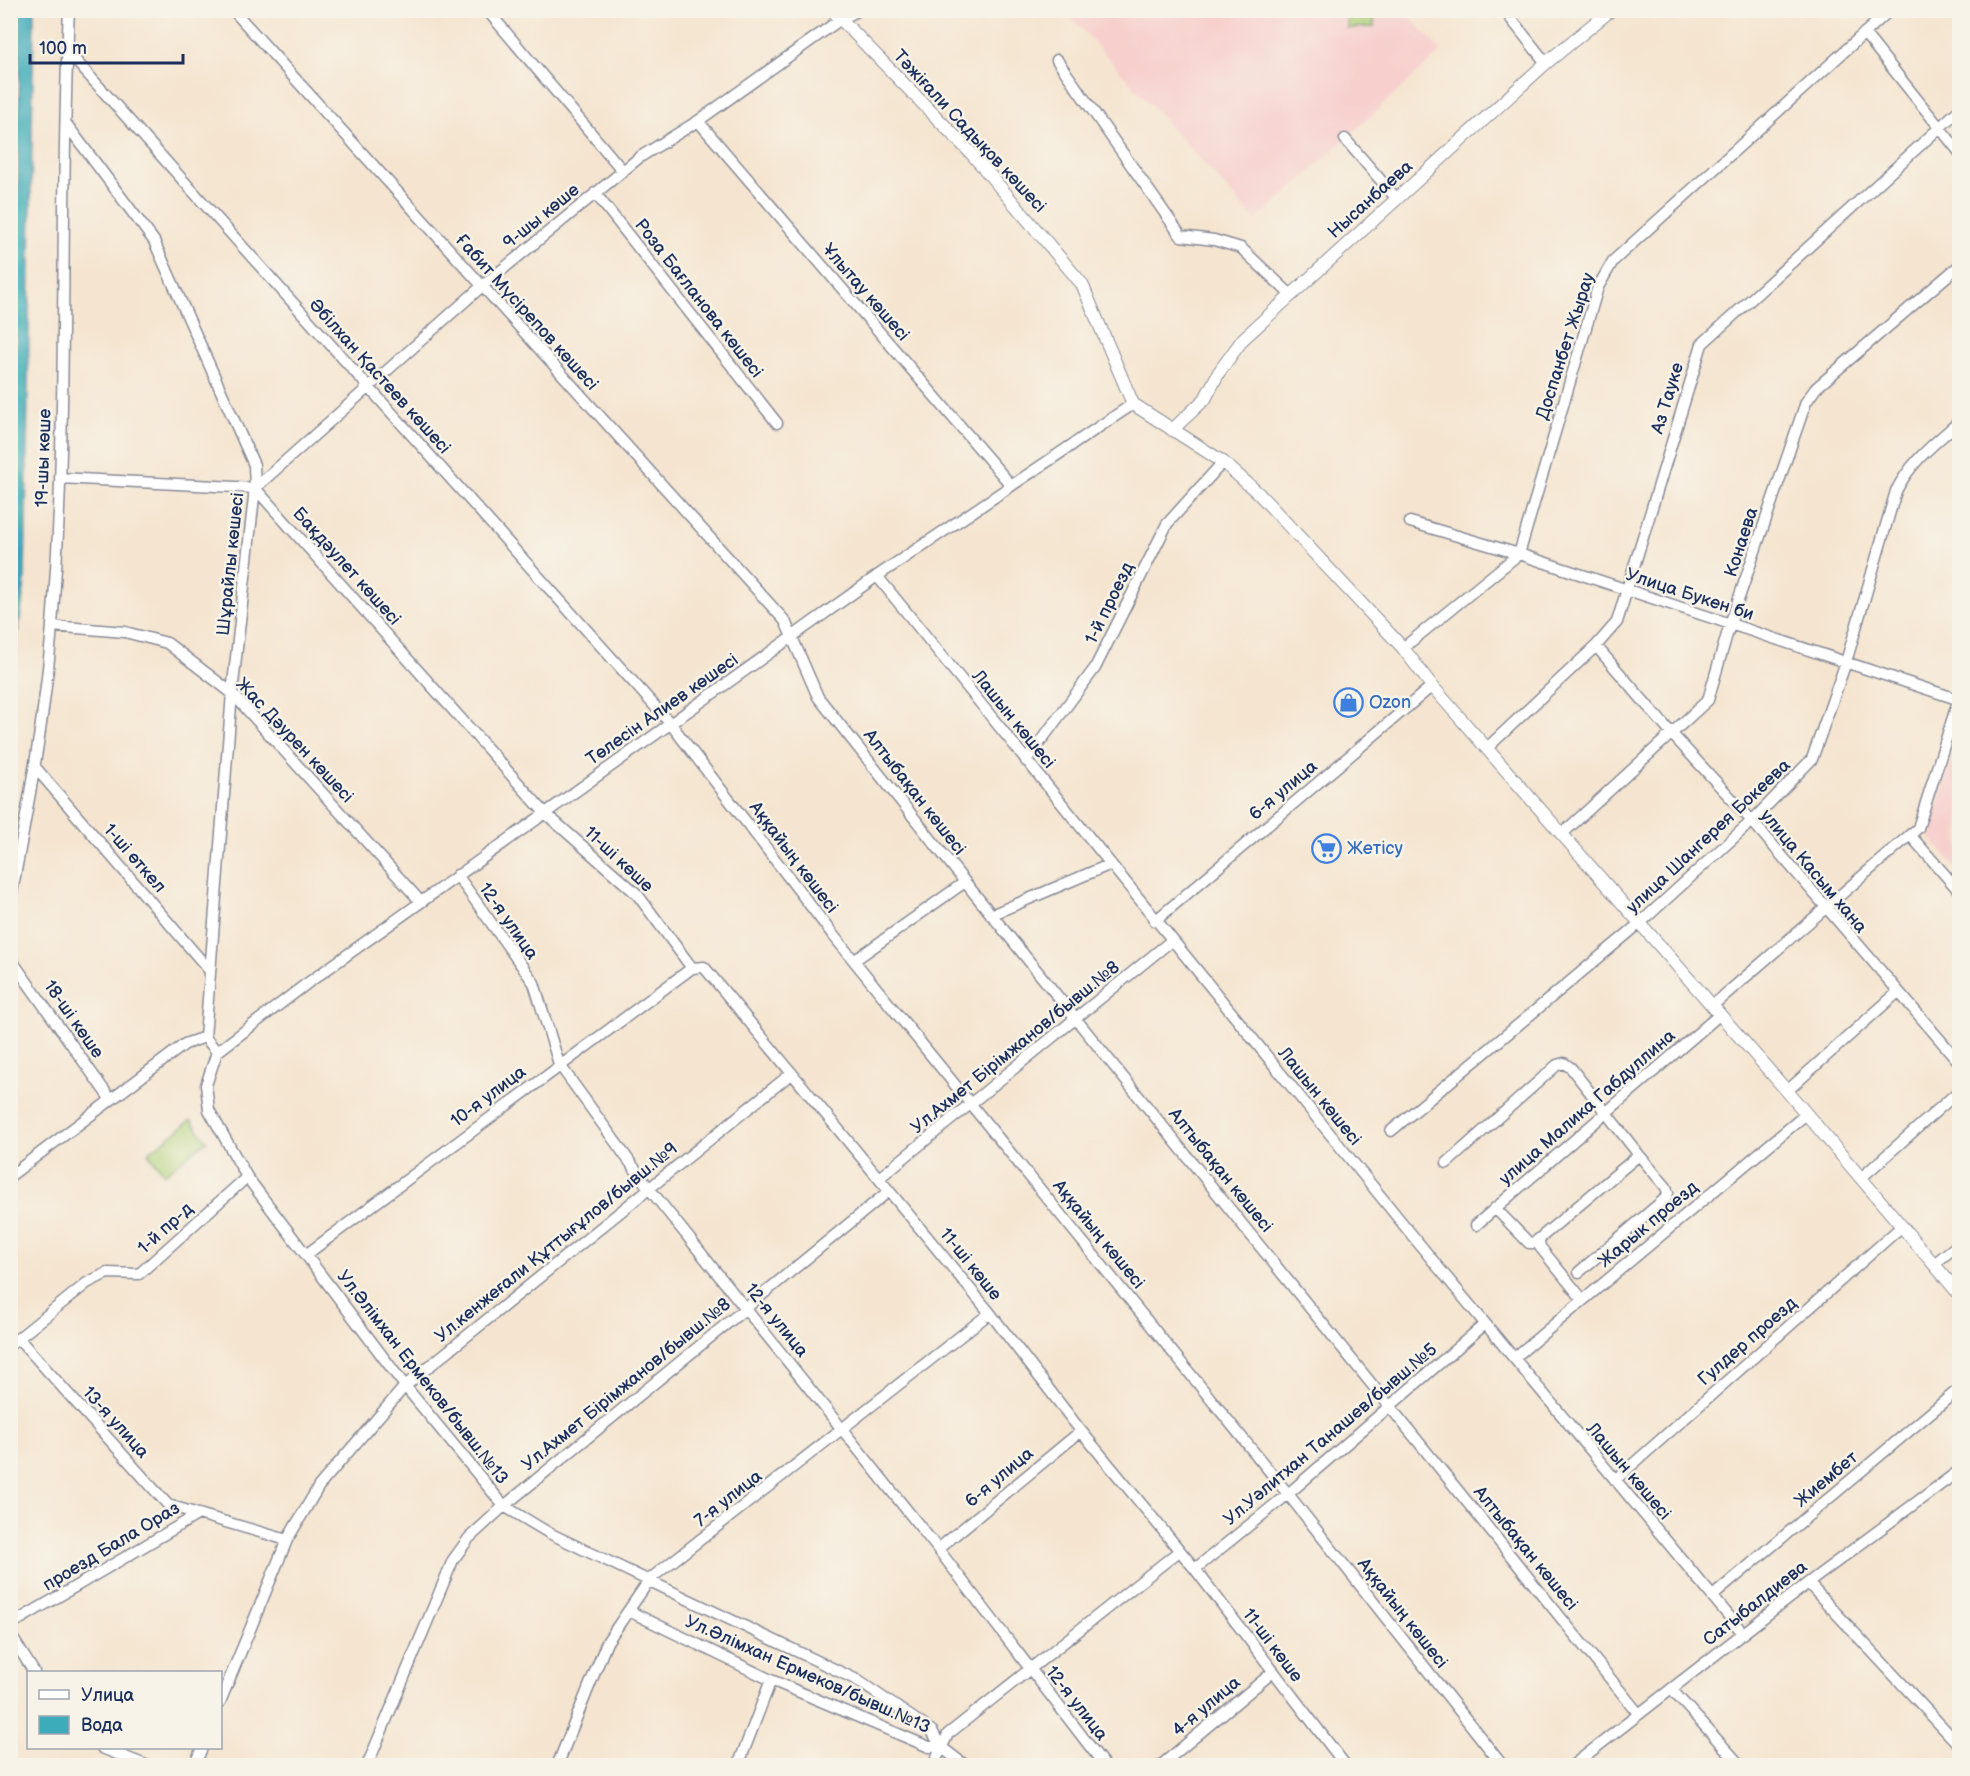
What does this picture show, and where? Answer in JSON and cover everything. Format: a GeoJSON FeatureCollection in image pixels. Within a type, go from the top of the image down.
{"type":"FeatureCollection","features":[{"type":"Feature","properties":{"kind":"street","name":"19-шы көше"},"geometry":{"type":"LineString","coordinates":[[10,903],[35,767],[52,626],[60,478],[69,10]]}},
{"type":"Feature","properties":{"kind":"street","name":"Ғабит Мүсірепов көшесi"},"geometry":{"type":"LineString","coordinates":[[233,10],[785,621],[791,638]]}},
{"type":"Feature","properties":{"kind":"street"},"geometry":{"type":"LineString","coordinates":[[487,10],[623,171]]}},
{"type":"Feature","properties":{"kind":"street","name":"9-шы көше"},"geometry":{"type":"LineString","coordinates":[[255,488],[366,386],[481,286],[640,156],[698,121],[836,15],[859,10]]}},
{"type":"Feature","properties":{"kind":"street"},"geometry":{"type":"LineString","coordinates":[[1504,10],[1546,63]]}},
{"type":"Feature","properties":{"kind":"street","name":"Нысанбаева"},"geometry":{"type":"LineString","coordinates":[[1172,430],[1205,399],[1219,372],[1243,339],[1546,63],[1611,10]]}},
{"type":"Feature","properties":{"kind":"street","name":"Доспанбет Жырау"},"geometry":{"type":"LineString","coordinates":[[1519,554],[1604,273],[1622,253],[1890,10]]}},
{"type":"Feature","properties":{"kind":"street","name":"Тәжіғали Садықов көшесі"},"geometry":{"type":"LineString","coordinates":[[836,15],[972,154],[1077,278],[1133,404]]}},
{"type":"Feature","properties":{"kind":"street"},"geometry":{"type":"LineString","coordinates":[[1864,33],[1959,153]]}},
{"type":"Feature","properties":{"kind":"street","name":"Әбілхан Қастеев көшесi"},"geometry":{"type":"LineString","coordinates":[[67,51],[670,723]]}},
{"type":"Feature","properties":{"kind":"street"},"geometry":{"type":"LineString","coordinates":[[1057,60],[1181,237],[1214,240],[1241,248],[1291,295]]}},
{"type":"Feature","properties":{"kind":"street","name":"Аз Тауке"},"geometry":{"type":"LineString","coordinates":[[1487,748],[1596,645],[1617,622],[1702,344],[1959,110]]}},
{"type":"Feature","properties":{"kind":"street","name":"Ұлытау көшесi"},"geometry":{"type":"LineString","coordinates":[[698,121],[1010,484]]}},
{"type":"Feature","properties":{"kind":"street","name":"Шұрайлы көшесі"},"geometry":{"type":"LineString","coordinates":[[67,125],[154,241],[254,465],[255,488],[232,693],[205,1037]]}},
{"type":"Feature","properties":{"kind":"street"},"geometry":{"type":"LineString","coordinates":[[1345,140],[1397,199]]}},
{"type":"Feature","properties":{"kind":"street","name":"Роза Бағланова көшесi"},"geometry":{"type":"LineString","coordinates":[[595,193],[777,423]]}},
{"type":"Feature","properties":{"kind":"street","name":"Конаева"},"geometry":{"type":"LineString","coordinates":[[1562,834],[1708,700],[1731,624],[1806,402],[1816,388],[1959,265]]}},
{"type":"Feature","properties":{"kind":"street"},"geometry":{"type":"LineString","coordinates":[[1133,404],[1222,462],[1258,493],[1402,648],[1432,686],[1787,1091],[1959,1295]]}},
{"type":"Feature","properties":{"kind":"street","name":"Төлесін Алиев көшесі"},"geometry":{"type":"LineString","coordinates":[[217,1052],[304,985],[877,576],[1010,484],[1133,404]]}},
{"type":"Feature","properties":{"kind":"street","name":"улица Шангерея Бокеева"},"geometry":{"type":"LineString","coordinates":[[1391,1131],[1639,924],[1752,821],[1815,754],[1846,662],[1896,491],[1905,472],[1959,421]]}},
{"type":"Feature","properties":{"kind":"street","name":"1-й проезд"},"geometry":{"type":"LineString","coordinates":[[1026,761],[1095,668],[1167,524],[1222,462]]}},
{"type":"Feature","properties":{"kind":"street"},"geometry":{"type":"LineString","coordinates":[[60,478],[255,488]]}},
{"type":"Feature","properties":{"kind":"street","name":"Бақдәулет көшесi"},"geometry":{"type":"LineString","coordinates":[[255,488],[544,813]]}},
{"type":"Feature","properties":{"kind":"street","name":"Улица Букен би"},"geometry":{"type":"LineString","coordinates":[[1410,522],[1519,554],[1959,698]]}},
{"type":"Feature","properties":{"kind":"street"},"geometry":{"type":"LineString","coordinates":[[1402,648],[1519,554]]}},
{"type":"Feature","properties":{"kind":"street","name":"Лашын көшесі"},"geometry":{"type":"LineString","coordinates":[[877,576],[1171,941],[1485,1324],[1743,1632]]}},
{"type":"Feature","properties":{"kind":"street","name":"Жас Дәурен көшесі"},"geometry":{"type":"LineString","coordinates":[[52,626],[125,632],[167,643],[232,693],[421,902]]}},
{"type":"Feature","properties":{"kind":"street","name":"Алтыбақан көшесі"},"geometry":{"type":"LineString","coordinates":[[791,638],[818,697],[991,915],[1078,1019],[1638,1713]]}},
{"type":"Feature","properties":{"kind":"street","name":"улица Касым хана"},"geometry":{"type":"LineString","coordinates":[[1596,645],[1671,733],[1752,821],[1824,909],[1959,1063]]}},
{"type":"Feature","properties":{"kind":"street","name":"6-я улица"},"geometry":{"type":"LineString","coordinates":[[1155,921],[1432,686]]}},
{"type":"Feature","properties":{"kind":"street","name":"улица Малика Габдуллина"},"geometry":{"type":"LineString","coordinates":[[1476,1225],[1606,1113],[1824,909],[1910,835],[1920,824],[1959,698]]}},
{"type":"Feature","properties":{"kind":"street","name":"Аққайың көшесі"},"geometry":{"type":"LineString","coordinates":[[670,723],[855,960],[1288,1494],[1503,1766]]}},
{"type":"Feature","properties":{"kind":"street","name":"1-шi өткел"},"geometry":{"type":"LineString","coordinates":[[35,767],[210,970]]}},
{"type":"Feature","properties":{"kind":"street","name":"11-ші көше"},"geometry":{"type":"LineString","coordinates":[[544,813],[637,894],[692,968],[705,967],[990,1313],[1081,1431],[1195,1569],[1346,1766]]}},
{"type":"Feature","properties":{"kind":"street"},"geometry":{"type":"LineString","coordinates":[[1910,835],[1959,892]]}},
{"type":"Feature","properties":{"kind":"street"},"geometry":{"type":"LineString","coordinates":[[991,915],[1111,864]]}},
{"type":"Feature","properties":{"kind":"street","name":"12-я улица"},"geometry":{"type":"LineString","coordinates":[[457,875],[534,983],[559,1064],[648,1187],[938,1549],[1105,1766]]}},
{"type":"Feature","properties":{"kind":"street"},"geometry":{"type":"LineString","coordinates":[[855,960],[965,882]]}},
{"type":"Feature","properties":{"kind":"street","name":"Ул.Ахмет Бірімжанов/бывш.№8"},"geometry":{"type":"LineString","coordinates":[[879,1178],[1078,1019],[1171,941]]}},
{"type":"Feature","properties":{"kind":"street","name":"18-ші көше"},"geometry":{"type":"LineString","coordinates":[[10,958],[111,1100]]}},
{"type":"Feature","properties":{"kind":"street","name":"10-я улица"},"geometry":{"type":"LineString","coordinates":[[307,1254],[559,1064],[692,968]]}},
{"type":"Feature","properties":{"kind":"street"},"geometry":{"type":"LineString","coordinates":[[1787,1091],[1897,993]]}},
{"type":"Feature","properties":{"kind":"street"},"geometry":{"type":"LineString","coordinates":[[10,1176],[185,1044],[205,1037],[217,1052]]}},
{"type":"Feature","properties":{"kind":"street","name":"Ул.Әлімхан Ермеков/бывш.№13"},"geometry":{"type":"LineString","coordinates":[[217,1052],[206,1085],[209,1110],[247,1177],[405,1386],[504,1506],[549,1533],[857,1680],[932,1731],[941,1747],[966,1766]]}},
{"type":"Feature","properties":{"kind":"street"},"geometry":{"type":"LineString","coordinates":[[1447,1163],[1557,1065],[1564,1063],[1571,1068],[1666,1187],[1668,1193],[1666,1198],[1579,1272]]}},
{"type":"Feature","properties":{"kind":"street","name":"Ул.кенжеғали Құттығұлов/бывш.№9"},"geometry":{"type":"LineString","coordinates":[[222,1697],[287,1540],[319,1486],[405,1386],[792,1072]]}},
{"type":"Feature","properties":{"kind":"street"},"geometry":{"type":"LineString","coordinates":[[1861,1178],[1959,1090]]}},
{"type":"Feature","properties":{"kind":"street","name":"Жарык проезд"},"geometry":{"type":"LineString","coordinates":[[1514,1358],[1805,1115]]}},
{"type":"Feature","properties":{"kind":"street"},"geometry":{"type":"LineString","coordinates":[[1495,1208],[1529,1243],[1539,1241],[1639,1155]]}},
{"type":"Feature","properties":{"kind":"street","name":"1-й пр-д"},"geometry":{"type":"LineString","coordinates":[[15,1342],[87,1283],[107,1273],[139,1274],[247,1177]]}},
{"type":"Feature","properties":{"kind":"street","name":"Ул.Ахмет Бірімжанов/бывш.№8"},"geometry":{"type":"LineString","coordinates":[[368,1766],[453,1560],[470,1538],[504,1506],[889,1191]]}},
{"type":"Feature","properties":{"kind":"street","name":"Гулдер проезд"},"geometry":{"type":"LineString","coordinates":[[1615,1480],[1901,1227]]}},
{"type":"Feature","properties":{"kind":"street"},"geometry":{"type":"LineString","coordinates":[[1539,1241],[1540,1247],[1583,1300]]}},
{"type":"Feature","properties":{"kind":"street"},"geometry":{"type":"LineString","coordinates":[[1934,1264],[1959,1243]]}},
{"type":"Feature","properties":{"kind":"street","name":"7-я улица"},"geometry":{"type":"LineString","coordinates":[[557,1766],[607,1642],[651,1580],[990,1313]]}},
{"type":"Feature","properties":{"kind":"street","name":"Ул.Уәлитхан Танашев/бывш.№5"},"geometry":{"type":"LineString","coordinates":[[1195,1569],[1288,1494],[1485,1324]]}},
{"type":"Feature","properties":{"kind":"street","name":"13-я улица"},"geometry":{"type":"LineString","coordinates":[[15,1342],[168,1505],[287,1540]]}},
{"type":"Feature","properties":{"kind":"street","name":"Жиембет"},"geometry":{"type":"LineString","coordinates":[[1714,1595],[1959,1388]]}},
{"type":"Feature","properties":{"kind":"street","name":"6-я улица"},"geometry":{"type":"LineString","coordinates":[[938,1549],[1081,1431]]}},
{"type":"Feature","properties":{"kind":"street","name":"Сатыбалдиева"},"geometry":{"type":"LineString","coordinates":[[1572,1766],[1743,1632],[1959,1471]]}},
{"type":"Feature","properties":{"kind":"street","name":"проезд Бала Ораз"},"geometry":{"type":"LineString","coordinates":[[10,1625],[197,1515]]}},
{"type":"Feature","properties":{"kind":"street"},"geometry":{"type":"LineString","coordinates":[[933,1766],[948,1734],[1028,1668],[1178,1551]]}},
{"type":"Feature","properties":{"kind":"street"},"geometry":{"type":"LineString","coordinates":[[1808,1583],[1959,1746]]}},
{"type":"Feature","properties":{"kind":"street","name":"Ул.Әлімхан Ермеков/бывш.№13"},"geometry":{"type":"LineString","coordinates":[[629,1611],[771,1680],[928,1747],[941,1747]]}},
{"type":"Feature","properties":{"kind":"street"},"geometry":{"type":"LineString","coordinates":[[10,1634],[33,1671]]}},
{"type":"Feature","properties":{"kind":"street","name":"4-я улица"},"geometry":{"type":"LineString","coordinates":[[1160,1766],[1273,1672]]}},
{"type":"Feature","properties":{"kind":"street"},"geometry":{"type":"LineString","coordinates":[[738,1766],[771,1680]]}},
{"type":"Feature","properties":{"kind":"street"},"geometry":{"type":"LineString","coordinates":[[1671,1689],[1741,1766]]}},
{"type":"Feature","properties":{"kind":"street"},"geometry":{"type":"LineString","coordinates":[[105,1749],[148,1766]]}},
{"type":"Feature","properties":{"kind":"street"},"geometry":{"type":"LineString","coordinates":[[194,1766],[202,1749]]}},
{"type":"Feature","properties":{"kind":"shaded area"},"geometry":{"type":"Polygon","coordinates":[[[1074,10],[1405,11],[1442,51],[1256,221],[1069,15],[1074,10]]]}},
{"type":"Feature","properties":{"kind":"shaded area"},"geometry":{"type":"Polygon","coordinates":[[[1959,741],[1959,871],[1927,835],[1959,741]]]}},
{"type":"Feature","properties":{"kind":"green space"},"geometry":{"type":"Polygon","coordinates":[[[1347,11],[1374,11],[1374,27],[1347,28],[1347,11]]]}},
{"type":"Feature","properties":{"kind":"green space"},"geometry":{"type":"Polygon","coordinates":[[[191,1120],[207,1141],[164,1174],[148,1153],[191,1120]]]}},
{"type":"Feature","properties":{"kind":"water"},"geometry":{"type":"Polygon","coordinates":[[[20,11],[34,11],[25,581],[11,682],[20,11]]]}},
{"type":"Feature","properties":{"kind":"place","name":"Ozon"},"geometry":{"type":"Point","coordinates":[1348,702]}},
{"type":"Feature","properties":{"kind":"place","name":"Жетісу"},"geometry":{"type":"Point","coordinates":[1326,848]}}]}
